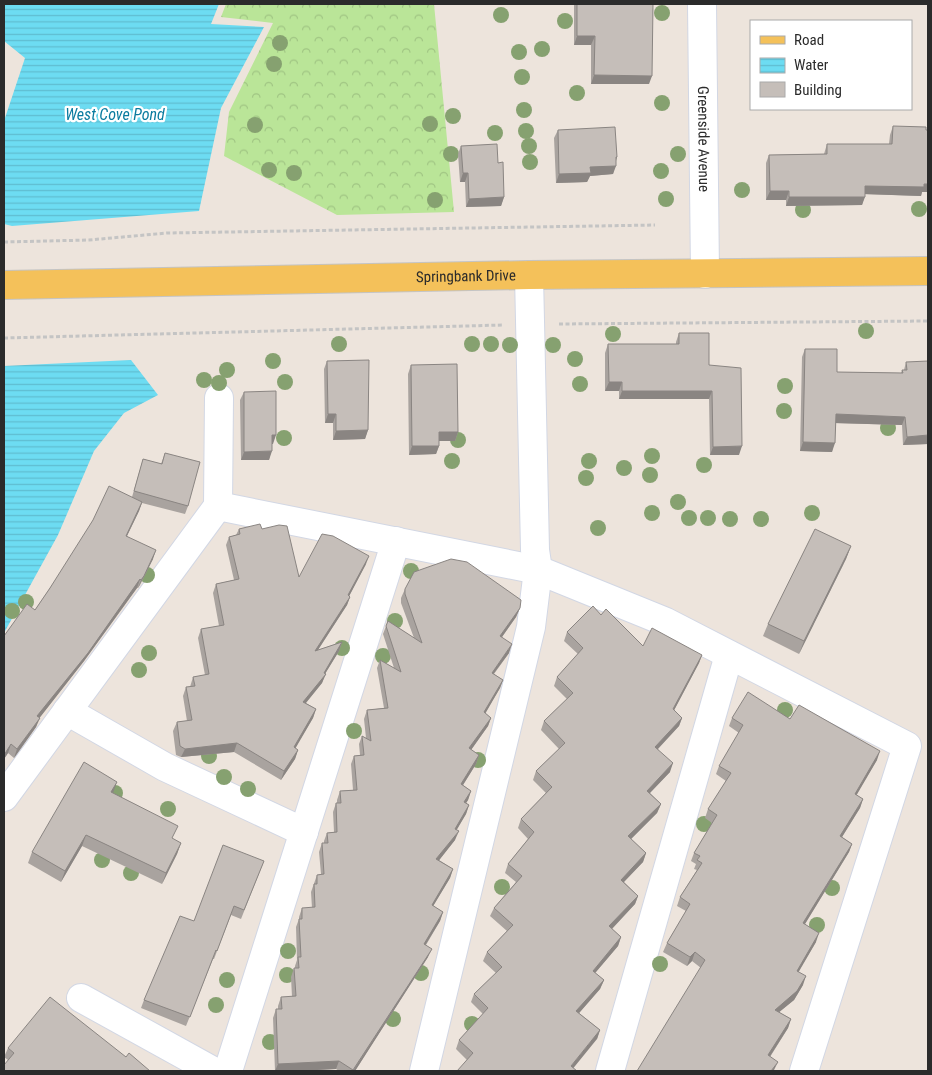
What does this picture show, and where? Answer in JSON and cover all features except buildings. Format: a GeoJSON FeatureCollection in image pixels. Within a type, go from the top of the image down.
{"type":"FeatureCollection","features":[{"type":"Feature","properties":{"kind":"main road","name":"Springbank Drive"},"geometry":{"type":"LineString","coordinates":[[4,285],[928,270]]}},
{"type":"Feature","properties":{"kind":"street","name":"Greenside Avenue"},"geometry":{"type":"LineString","coordinates":[[702,4],[705,274]]}},
{"type":"Feature","properties":{"kind":"street"},"geometry":{"type":"LineString","coordinates":[[424,1071],[531,627],[538,570],[535,550],[529,275]]}},
{"type":"Feature","properties":{"kind":"street"},"geometry":{"type":"LineString","coordinates":[[4,797],[218,506],[219,398]]}},
{"type":"Feature","properties":{"kind":"street"},"geometry":{"type":"LineString","coordinates":[[218,506],[538,570],[666,622],[907,746],[804,1071]]}},
{"type":"Feature","properties":{"kind":"street"},"geometry":{"type":"LineString","coordinates":[[228,1071],[396,541]]}},
{"type":"Feature","properties":{"kind":"street"},"geometry":{"type":"LineString","coordinates":[[610,1071],[729,655]]}},
{"type":"Feature","properties":{"kind":"street"},"geometry":{"type":"LineString","coordinates":[[67,710],[164,767],[304,832]]}},
{"type":"Feature","properties":{"kind":"street"},"geometry":{"type":"LineString","coordinates":[[80,998],[213,1071]]}},
{"type":"Feature","properties":{"kind":"path"},"geometry":{"type":"LineString","coordinates":[[4,242],[89,240],[167,233],[655,225]]}},
{"type":"Feature","properties":{"kind":"path"},"geometry":{"type":"LineString","coordinates":[[4,338],[530,324],[928,321]]}},
{"type":"Feature","properties":{"kind":"green space"},"geometry":{"type":"Polygon","coordinates":[[[226,4],[434,4],[454,212],[337,215],[224,156],[229,112],[273,23],[221,17],[226,4]]]}},
{"type":"Feature","properties":{"kind":"water","name":"West Cove Pond"},"geometry":{"type":"Polygon","coordinates":[[[4,4],[219,4],[211,24],[264,27],[221,108],[199,211],[12,226],[4,224],[4,121],[25,58],[4,41],[4,4]]]}},
{"type":"Feature","properties":{"kind":"water"},"geometry":{"type":"Polygon","coordinates":[[[131,360],[158,395],[124,413],[94,451],[58,535],[4,633],[4,366],[131,360]]]}}]}
